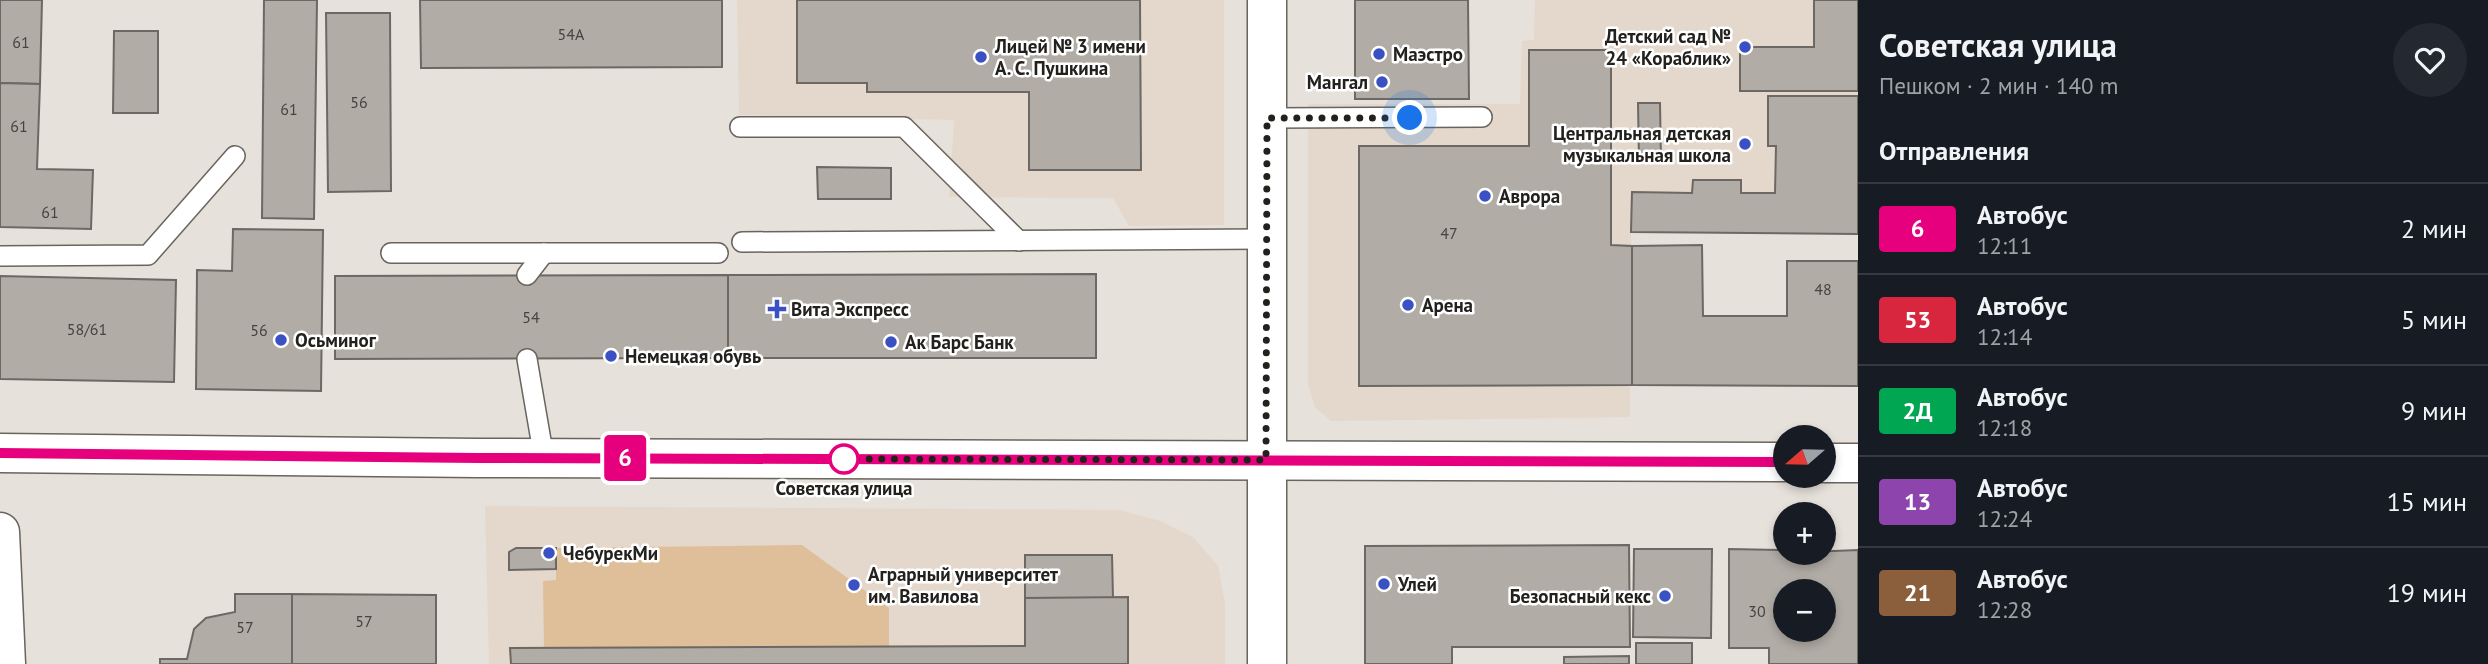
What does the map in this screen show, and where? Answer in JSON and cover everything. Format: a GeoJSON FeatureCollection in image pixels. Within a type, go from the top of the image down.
{"type":"FeatureCollection","features":[{"type":"Feature","properties":{"kind":"street"},"geometry":{"type":"LineString","coordinates":[[1267,0],[1267,664]]}},
{"type":"Feature","properties":{"kind":"street"},"geometry":{"type":"LineString","coordinates":[[0,453],[544,458],[1773,462]]}},
{"type":"Feature","properties":{"kind":"street"},"geometry":{"type":"LineString","coordinates":[[1836,463],[1858,463]]}},
{"type":"Feature","properties":{"kind":"street"},"geometry":{"type":"LineString","coordinates":[[0,532],[6,664]]}},
{"type":"Feature","properties":{"kind":"lane"},"geometry":{"type":"LineString","coordinates":[[1267,118],[1482,117]]}},
{"type":"Feature","properties":{"kind":"lane"},"geometry":{"type":"LineString","coordinates":[[740,127],[904,127],[1019,241]]}},
{"type":"Feature","properties":{"kind":"lane"},"geometry":{"type":"LineString","coordinates":[[0,256],[148,255],[235,156]]}},
{"type":"Feature","properties":{"kind":"lane"},"geometry":{"type":"LineString","coordinates":[[743,242],[1266,239]]}},
{"type":"Feature","properties":{"kind":"lane"},"geometry":{"type":"LineString","coordinates":[[391,253],[718,253]]}},
{"type":"Feature","properties":{"kind":"lane"},"geometry":{"type":"LineString","coordinates":[[527,275],[544,253]]}},
{"type":"Feature","properties":{"kind":"lane"},"geometry":{"type":"LineString","coordinates":[[527,359],[544,458]]}},
{"type":"Feature","properties":{"kind":"shaded area","name":"Лицей № 3 имени А. С. Пушкина"},"geometry":{"type":"Polygon","coordinates":[[[737,0],[1224,0],[1224,225],[1129,226],[1113,198],[949,197],[954,120],[739,115],[737,0]]]}},
{"type":"Feature","properties":{"kind":"shaded area"},"geometry":{"type":"Polygon","coordinates":[[[1535,0],[1858,0],[1858,234],[1631,232],[1630,417],[1331,421],[1315,407],[1308,384],[1308,104],[1520,104],[1522,41],[1534,40],[1535,0]]]}},
{"type":"Feature","properties":{"kind":"shaded area","name":"Аграрный университет им. Вавилова"},"geometry":{"type":"Polygon","coordinates":[[[485,506],[1119,510],[1160,521],[1193,537],[1218,566],[1225,603],[1225,664],[489,664],[485,506]]]}},
{"type":"Feature","properties":{"kind":"shaded area"},"geometry":{"type":"Polygon","coordinates":[[[802,545],[889,608],[889,647],[544,648],[543,581],[556,580],[556,548],[802,545]]]}},
{"type":"Feature","properties":{"kind":"building"},"geometry":{"type":"Polygon","coordinates":[[[0,0],[42,0],[40,84],[0,83],[0,0]]]}},
{"type":"Feature","properties":{"kind":"building"},"geometry":{"type":"Polygon","coordinates":[[[264,0],[317,0],[314,219],[262,218],[264,0]]]}},
{"type":"Feature","properties":{"kind":"building"},"geometry":{"type":"Polygon","coordinates":[[[420,0],[722,0],[722,67],[421,68],[420,0]]]}},
{"type":"Feature","properties":{"kind":"building"},"geometry":{"type":"Polygon","coordinates":[[[797,0],[1140,0],[1141,170],[1029,170],[1029,92],[867,92],[867,83],[797,83],[797,0]]]}},
{"type":"Feature","properties":{"kind":"building"},"geometry":{"type":"Polygon","coordinates":[[[1355,0],[1468,0],[1469,99],[1355,99],[1355,0]]]}},
{"type":"Feature","properties":{"kind":"building"},"geometry":{"type":"Polygon","coordinates":[[[1814,0],[1858,0],[1858,91],[1740,91],[1740,47],[1814,47],[1814,0]]]}},
{"type":"Feature","properties":{"kind":"building"},"geometry":{"type":"Polygon","coordinates":[[[326,13],[390,13],[391,191],[328,192],[326,13]]]}},
{"type":"Feature","properties":{"kind":"building"},"geometry":{"type":"Polygon","coordinates":[[[114,31],[158,31],[158,113],[113,113],[114,31]]]}},
{"type":"Feature","properties":{"kind":"building","name":"Аврора"},"geometry":{"type":"Polygon","coordinates":[[[1529,50],[1611,50],[1611,245],[1632,246],[1632,385],[1359,386],[1359,146],[1529,146],[1529,50]]]}},
{"type":"Feature","properties":{"kind":"building"},"geometry":{"type":"Polygon","coordinates":[[[0,83],[40,84],[37,169],[93,170],[91,229],[0,227],[0,83]]]}},
{"type":"Feature","properties":{"kind":"building"},"geometry":{"type":"Polygon","coordinates":[[[1768,96],[1858,96],[1858,234],[1631,232],[1632,192],[1692,193],[1693,180],[1741,180],[1741,193],[1775,193],[1776,146],[1768,146],[1768,96]]]}},
{"type":"Feature","properties":{"kind":"building"},"geometry":{"type":"Polygon","coordinates":[[[1638,103],[1660,103],[1661,161],[1639,161],[1638,103]]]}},
{"type":"Feature","properties":{"kind":"building"},"geometry":{"type":"Polygon","coordinates":[[[817,167],[891,168],[891,199],[818,199],[817,167]]]}},
{"type":"Feature","properties":{"kind":"building"},"geometry":{"type":"Polygon","coordinates":[[[233,229],[323,230],[321,391],[196,389],[197,270],[232,271],[233,229]]]}},
{"type":"Feature","properties":{"kind":"building"},"geometry":{"type":"Polygon","coordinates":[[[1702,245],[1703,316],[1787,316],[1787,261],[1858,261],[1858,386],[1632,385],[1632,246],[1702,245]]]}},
{"type":"Feature","properties":{"kind":"building"},"geometry":{"type":"Polygon","coordinates":[[[1096,274],[1096,358],[728,358],[728,275],[1096,274]]]}},
{"type":"Feature","properties":{"kind":"building"},"geometry":{"type":"Polygon","coordinates":[[[728,275],[728,358],[335,359],[335,276],[728,275]]]}},
{"type":"Feature","properties":{"kind":"building"},"geometry":{"type":"Polygon","coordinates":[[[0,276],[176,280],[174,382],[0,379],[0,276]]]}},
{"type":"Feature","properties":{"kind":"building"},"geometry":{"type":"Polygon","coordinates":[[[1629,545],[1630,647],[1452,647],[1452,664],[1365,664],[1365,546],[1629,545]]]}},
{"type":"Feature","properties":{"kind":"building"},"geometry":{"type":"Polygon","coordinates":[[[516,548],[556,548],[556,569],[509,570],[509,552],[516,548]]]}},
{"type":"Feature","properties":{"kind":"building"},"geometry":{"type":"Polygon","coordinates":[[[1634,549],[1712,549],[1711,638],[1633,637],[1634,549]]]}},
{"type":"Feature","properties":{"kind":"building"},"geometry":{"type":"Polygon","coordinates":[[[1729,549],[1773,550],[1773,565],[1836,565],[1836,551],[1858,550],[1858,664],[1769,664],[1769,648],[1729,648],[1729,549]]]}},
{"type":"Feature","properties":{"kind":"building"},"geometry":{"type":"Polygon","coordinates":[[[1025,555],[1112,555],[1113,598],[1025,598],[1025,555]]]}},
{"type":"Feature","properties":{"kind":"building"},"geometry":{"type":"Polygon","coordinates":[[[235,594],[292,594],[292,664],[160,664],[160,659],[187,659],[194,629],[206,618],[235,612],[235,594]]]}},
{"type":"Feature","properties":{"kind":"building"},"geometry":{"type":"Polygon","coordinates":[[[292,594],[436,595],[436,664],[292,664],[292,594]]]}},
{"type":"Feature","properties":{"kind":"building"},"geometry":{"type":"Polygon","coordinates":[[[1128,597],[1128,664],[511,664],[510,648],[1025,646],[1025,598],[1128,597]]]}},
{"type":"Feature","properties":{"kind":"building"},"geometry":{"type":"Polygon","coordinates":[[[1636,643],[1692,643],[1692,664],[1636,664],[1636,643]]]}},
{"type":"Feature","properties":{"kind":"building"},"geometry":{"type":"Polygon","coordinates":[[[1629,656],[1629,664],[1564,664],[1564,657],[1629,656]]]}},
{"type":"Feature","properties":{"kind":"bus line","name":"6"},"geometry":{"type":"LineString","coordinates":[[0,453],[478,458],[1773,462]]}},
{"type":"Feature","properties":{"kind":"place","name":"Детский сад № 24 «Кораблик»"},"geometry":{"type":"Point","coordinates":[1745,47]}},
{"type":"Feature","properties":{"kind":"place","name":"Маэстро"},"geometry":{"type":"Point","coordinates":[1379,54]}},
{"type":"Feature","properties":{"kind":"place","name":"Лицей № 3 имени А. С. Пушкина"},"geometry":{"type":"Point","coordinates":[981,57]}},
{"type":"Feature","properties":{"kind":"place","name":"Мангал"},"geometry":{"type":"Point","coordinates":[1382,82]}},
{"type":"Feature","properties":{"kind":"place","name":"Центральная детская музыкальная школа"},"geometry":{"type":"Point","coordinates":[1745,144]}},
{"type":"Feature","properties":{"kind":"place","name":"Аврора"},"geometry":{"type":"Point","coordinates":[1485,196]}},
{"type":"Feature","properties":{"kind":"place","name":"Арена"},"geometry":{"type":"Point","coordinates":[1408,305]}},
{"type":"Feature","properties":{"kind":"place","name":"Вита Экспресс"},"geometry":{"type":"Point","coordinates":[777,309]}},
{"type":"Feature","properties":{"kind":"place","name":"Осьминог"},"geometry":{"type":"Point","coordinates":[281,340]}},
{"type":"Feature","properties":{"kind":"place","name":"Ак Барс Банк"},"geometry":{"type":"Point","coordinates":[891,342]}},
{"type":"Feature","properties":{"kind":"place","name":"Немецкая обувь"},"geometry":{"type":"Point","coordinates":[611,356]}},
{"type":"Feature","properties":{"kind":"place","name":"Советская улица"},"geometry":{"type":"Point","coordinates":[844,459]}},
{"type":"Feature","properties":{"kind":"place","name":"ЧебурекМи"},"geometry":{"type":"Point","coordinates":[549,553]}},
{"type":"Feature","properties":{"kind":"place","name":"Улей"},"geometry":{"type":"Point","coordinates":[1384,584]}},
{"type":"Feature","properties":{"kind":"place","name":"Аграрный университет им. Вавилова"},"geometry":{"type":"Point","coordinates":[854,585]}},
{"type":"Feature","properties":{"kind":"place","name":"Безопасный кекс"},"geometry":{"type":"Point","coordinates":[1665,596]}},
{"type":"Feature","properties":{"kind":"route"},"geometry":{"type":"LineString","coordinates":[[844,459],[1266,460],[1267,118],[1410,118]]}}]}
